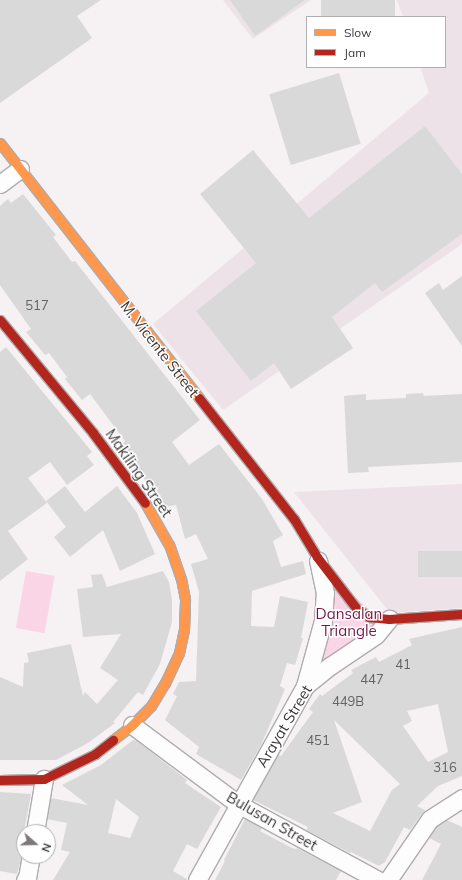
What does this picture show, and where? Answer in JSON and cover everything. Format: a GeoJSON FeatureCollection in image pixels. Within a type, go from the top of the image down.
{"type":"FeatureCollection","features":[{"type":"Feature","properties":{"kind":"street","name":"M. Vicente Street"},"geometry":{"type":"LineString","coordinates":[[0,143],[294,518],[317,556],[356,608],[369,617],[389,619]]}},
{"type":"Feature","properties":{"kind":"street"},"geometry":{"type":"LineString","coordinates":[[0,184],[20,169]]}},
{"type":"Feature","properties":{"kind":"street","name":"Makiling Street"},"geometry":{"type":"LineString","coordinates":[[0,320],[93,433],[150,509],[169,545],[181,579],[185,599],[185,618],[179,653],[152,706],[132,725],[95,754],[69,769],[44,779],[0,780]]}},
{"type":"Feature","properties":{"kind":"street","name":"M. Vicente Street"},"geometry":{"type":"LineString","coordinates":[[305,686],[323,620],[325,593],[317,556]]}},
{"type":"Feature","properties":{"kind":"street"},"geometry":{"type":"LineString","coordinates":[[389,619],[462,614]]}},
{"type":"Feature","properties":{"kind":"street","name":"Arayat Street"},"geometry":{"type":"LineString","coordinates":[[196,880],[305,686],[330,666],[376,635],[389,619]]}},
{"type":"Feature","properties":{"kind":"street","name":"Bulusan Street"},"geometry":{"type":"LineString","coordinates":[[132,725],[238,804],[378,880]]}},
{"type":"Feature","properties":{"kind":"street"},"geometry":{"type":"LineString","coordinates":[[36,824],[44,779]]}},
{"type":"Feature","properties":{"kind":"street"},"geometry":{"type":"LineString","coordinates":[[388,880],[430,819],[462,798]]}},
{"type":"Feature","properties":{"kind":"street"},"geometry":{"type":"LineString","coordinates":[[25,880],[27,878],[29,864]]}},
{"type":"Feature","properties":{"kind":"shaded area"},"geometry":{"type":"Polygon","coordinates":[[[223,0],[311,0],[253,39],[223,0]]]}},
{"type":"Feature","properties":{"kind":"shaded area"},"geometry":{"type":"Polygon","coordinates":[[[397,0],[462,0],[462,244],[223,410],[153,324],[429,93],[420,68],[446,68],[446,16],[403,16],[397,0]]]}},
{"type":"Feature","properties":{"kind":"shaded area"},"geometry":{"type":"Polygon","coordinates":[[[462,484],[462,608],[390,613],[294,492],[462,484]]]}},
{"type":"Feature","properties":{"kind":"green space"},"geometry":{"type":"Polygon","coordinates":[[[26,571],[55,576],[44,633],[16,628],[26,571]]]}},
{"type":"Feature","properties":{"kind":"green space","name":"Dansalan Triangle"},"geometry":{"type":"Polygon","coordinates":[[[331,576],[386,624],[317,669],[331,576]]]}},
{"type":"Feature","properties":{"kind":"building"},"geometry":{"type":"Polygon","coordinates":[[[0,0],[101,0],[77,16],[92,38],[0,103],[0,0]]]}},
{"type":"Feature","properties":{"kind":"building"},"geometry":{"type":"Polygon","coordinates":[[[230,0],[305,0],[255,36],[230,0]]]}},
{"type":"Feature","properties":{"kind":"building"},"geometry":{"type":"Polygon","coordinates":[[[321,0],[395,0],[395,16],[321,16],[321,0]]]}},
{"type":"Feature","properties":{"kind":"building"},"geometry":{"type":"Polygon","coordinates":[[[339,73],[361,144],[291,165],[269,94],[339,73]]]}},
{"type":"Feature","properties":{"kind":"building"},"geometry":{"type":"Polygon","coordinates":[[[425,126],[462,174],[462,234],[382,292],[375,283],[332,317],[353,348],[291,389],[274,363],[251,381],[196,311],[256,263],[200,194],[253,150],[309,218],[425,126]]]}},
{"type":"Feature","properties":{"kind":"building"},"geometry":{"type":"Polygon","coordinates":[[[23,194],[56,235],[53,237],[72,262],[75,261],[200,420],[172,442],[189,465],[219,444],[262,499],[283,535],[273,541],[281,567],[303,561],[306,574],[252,591],[251,626],[274,627],[280,596],[308,602],[301,638],[303,638],[295,665],[287,663],[280,686],[285,689],[261,745],[241,780],[196,754],[199,747],[165,720],[177,696],[173,694],[179,682],[196,681],[199,592],[191,564],[208,559],[196,534],[185,539],[176,505],[166,507],[153,489],[152,490],[120,445],[125,441],[90,394],[82,400],[65,379],[67,377],[49,353],[45,355],[26,332],[31,329],[0,285],[0,206],[8,199],[11,203],[23,194]]]}},
{"type":"Feature","properties":{"kind":"building"},"geometry":{"type":"Polygon","coordinates":[[[462,276],[462,346],[425,293],[439,283],[443,290],[462,276]]]}},
{"type":"Feature","properties":{"kind":"building"},"geometry":{"type":"Polygon","coordinates":[[[6,347],[92,452],[87,456],[94,465],[67,485],[50,462],[28,478],[47,503],[8,531],[28,559],[0,581],[0,352],[6,347]]]}},
{"type":"Feature","properties":{"kind":"building"},"geometry":{"type":"Polygon","coordinates":[[[423,393],[424,396],[462,394],[462,462],[368,467],[369,472],[348,473],[344,396],[366,394],[366,400],[406,398],[406,394],[423,393]]]}},
{"type":"Feature","properties":{"kind":"building"},"geometry":{"type":"Polygon","coordinates":[[[65,486],[85,512],[117,486],[137,513],[155,554],[120,571],[103,530],[70,557],[54,537],[66,527],[46,501],[65,486]]]}},
{"type":"Feature","properties":{"kind":"building"},"geometry":{"type":"Polygon","coordinates":[[[418,551],[462,551],[462,577],[418,577],[418,551]]]}},
{"type":"Feature","properties":{"kind":"building"},"geometry":{"type":"Polygon","coordinates":[[[163,571],[169,582],[172,600],[172,622],[160,664],[143,695],[138,692],[113,722],[115,723],[88,743],[56,760],[0,760],[0,677],[23,687],[24,663],[29,662],[27,653],[71,644],[83,696],[85,692],[97,704],[118,680],[100,668],[121,634],[83,637],[77,589],[93,587],[91,575],[102,574],[107,587],[163,571]]]}},
{"type":"Feature","properties":{"kind":"building"},"geometry":{"type":"Polygon","coordinates":[[[462,627],[462,776],[438,786],[417,806],[425,810],[410,830],[404,827],[385,862],[379,866],[306,830],[308,827],[253,800],[278,755],[281,756],[313,712],[309,709],[320,694],[322,696],[353,673],[351,670],[376,657],[379,662],[412,645],[409,639],[462,627]],[[438,704],[407,711],[412,721],[403,726],[428,762],[448,752],[438,704]],[[334,720],[362,802],[333,813],[370,831],[392,790],[400,784],[334,720]]]}},
{"type":"Feature","properties":{"kind":"building"},"geometry":{"type":"Polygon","coordinates":[[[133,740],[137,741],[187,780],[185,783],[221,807],[197,849],[187,844],[173,871],[187,880],[53,880],[70,852],[61,850],[67,823],[47,819],[51,798],[88,805],[62,785],[101,765],[133,740]],[[116,799],[108,833],[130,838],[139,817],[116,799]]]}},
{"type":"Feature","properties":{"kind":"building"},"geometry":{"type":"Polygon","coordinates":[[[0,792],[31,794],[25,824],[16,824],[16,864],[20,864],[17,874],[0,871],[0,792]]]}},
{"type":"Feature","properties":{"kind":"building"},"geometry":{"type":"Polygon","coordinates":[[[245,819],[262,828],[260,831],[341,871],[336,880],[215,880],[245,819]]]}},
{"type":"Feature","properties":{"kind":"building"},"geometry":{"type":"Polygon","coordinates":[[[447,820],[462,827],[462,880],[422,880],[441,844],[429,838],[437,826],[447,820]]]}},
{"type":"Feature","properties":{"kind":"traffic: slow"},"geometry":{"type":"LineString","coordinates":[[0,143],[199,398]]}},
{"type":"Feature","properties":{"kind":"traffic: slow"},"geometry":{"type":"LineString","coordinates":[[113,740],[132,725],[151,706],[165,683],[179,653],[184,630],[185,599],[181,579],[169,545],[145,503]]}},
{"type":"Feature","properties":{"kind":"traffic: jam"},"geometry":{"type":"LineString","coordinates":[[0,320],[93,433],[145,503]]}},
{"type":"Feature","properties":{"kind":"traffic: jam"},"geometry":{"type":"LineString","coordinates":[[199,398],[294,519],[317,557],[356,608],[369,617],[389,619],[462,614]]}},
{"type":"Feature","properties":{"kind":"traffic: jam"},"geometry":{"type":"LineString","coordinates":[[0,780],[44,779],[95,754],[113,740]]}}]}
